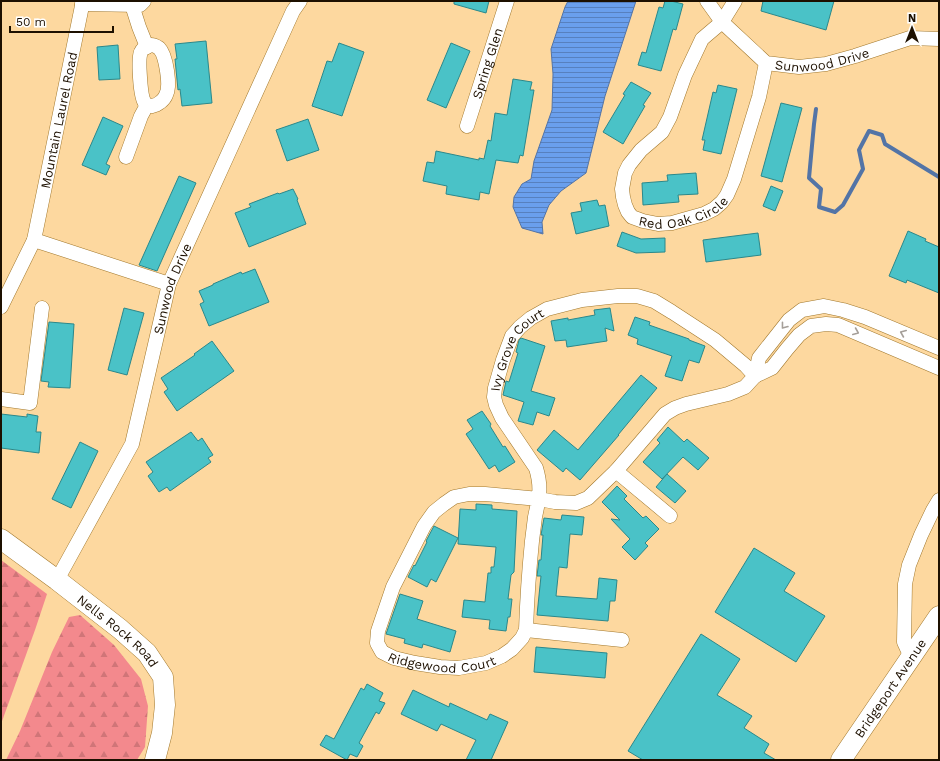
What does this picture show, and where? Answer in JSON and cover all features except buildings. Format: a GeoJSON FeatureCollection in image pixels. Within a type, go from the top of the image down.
{"type":"FeatureCollection","features":[{"type":"Feature","properties":{"kind":"main road","name":"Nells Rock Road"},"geometry":{"type":"LineString","coordinates":[[1,539],[120,629],[147,653],[163,677],[165,705],[162,732],[155,760]]}},
{"type":"Feature","properties":{"kind":"main road","name":"Bridgeport Avenue"},"geometry":{"type":"LineString","coordinates":[[841,760],[939,616]]}},
{"type":"Feature","properties":{"kind":"street","name":"Sunwood Drive"},"geometry":{"type":"LineString","coordinates":[[57,580],[132,444],[169,284],[293,11],[300,1]]}},
{"type":"Feature","properties":{"kind":"street","name":"Spring Glen"},"geometry":{"type":"LineString","coordinates":[[467,126],[507,1]]}},
{"type":"Feature","properties":{"kind":"street","name":"Sunwood Drive"},"geometry":{"type":"LineString","coordinates":[[707,1],[722,22],[766,63],[799,67],[826,64],[910,38],[939,39]]}},
{"type":"Feature","properties":{"kind":"street","name":"Red Oak Circle"},"geometry":{"type":"LineString","coordinates":[[735,1],[722,22],[702,38],[685,75],[670,117],[662,132],[641,150],[629,165],[625,173],[622,188],[623,196],[625,205],[632,217],[650,223],[672,223],[704,214],[714,209],[722,202],[734,179],[759,97],[766,63]]}},
{"type":"Feature","properties":{"kind":"street"},"geometry":{"type":"LineString","coordinates":[[83,2],[138,3],[139,27],[146,46]]}},
{"type":"Feature","properties":{"kind":"street","name":"Mountain Laurel Road"},"geometry":{"type":"LineString","coordinates":[[1,307],[34,240],[83,2]]}},
{"type":"Feature","properties":{"kind":"street"},"geometry":{"type":"LineString","coordinates":[[155,45],[160,49],[163,54],[168,82],[167,94],[159,104],[154,106],[145,104],[141,91],[139,64],[140,53],[146,46],[155,45]]}},
{"type":"Feature","properties":{"kind":"street"},"geometry":{"type":"LineString","coordinates":[[126,157],[141,116],[147,105]]}},
{"type":"Feature","properties":{"kind":"street"},"geometry":{"type":"LineString","coordinates":[[34,240],[169,284]]}},
{"type":"Feature","properties":{"kind":"street","name":"Ivy Grove Court"},"geometry":{"type":"LineString","coordinates":[[539,500],[539,478],[536,468],[502,418],[494,397],[503,360],[512,336],[531,318],[547,309],[582,300],[618,296],[637,296],[654,301],[715,340],[746,366],[755,376]]}},
{"type":"Feature","properties":{"kind":"street"},"geometry":{"type":"LineString","coordinates":[[755,376],[759,358],[789,320],[802,310],[824,306],[865,317],[939,348]]}},
{"type":"Feature","properties":{"kind":"street"},"geometry":{"type":"LineString","coordinates":[[1,399],[30,404],[42,308]]}},
{"type":"Feature","properties":{"kind":"street"},"geometry":{"type":"LineString","coordinates":[[838,325],[843,310]]}},
{"type":"Feature","properties":{"kind":"street"},"geometry":{"type":"LineString","coordinates":[[622,640],[526,630],[529,574],[535,518],[539,500],[576,503],[588,498],[616,471],[665,414],[674,408],[728,394],[745,386],[755,376],[772,368],[799,335],[811,326],[826,324],[838,325],[939,368]]}},
{"type":"Feature","properties":{"kind":"street"},"geometry":{"type":"LineString","coordinates":[[616,471],[670,516]]}},
{"type":"Feature","properties":{"kind":"street","name":"Ridgewood Court"},"geometry":{"type":"LineString","coordinates":[[526,630],[522,638],[512,649],[502,656],[486,663],[460,668],[440,667],[394,658],[382,652],[377,643],[378,631],[393,587],[424,526],[434,512],[454,497],[469,494],[485,494],[539,500]]}},
{"type":"Feature","properties":{"kind":"street"},"geometry":{"type":"LineString","coordinates":[[911,657],[904,642],[905,584],[908,565],[939,500]]}},
{"type":"Feature","properties":{"kind":"green space"},"geometry":{"type":"Polygon","coordinates":[[[1,560],[47,594],[1,724],[1,560]]]}},
{"type":"Feature","properties":{"kind":"green space"},"geometry":{"type":"Polygon","coordinates":[[[80,615],[114,645],[141,679],[148,706],[145,747],[137,760],[6,760],[20,731],[52,652],[69,617],[80,615]]]}},
{"type":"Feature","properties":{"kind":"water"},"geometry":{"type":"Polygon","coordinates":[[[568,1],[636,1],[605,96],[586,173],[561,191],[549,205],[542,222],[543,234],[522,228],[513,207],[514,197],[522,184],[531,179],[534,161],[552,110],[553,74],[551,49],[568,1]]]}},
{"type":"Feature","properties":{"kind":"waterway"},"geometry":{"type":"LineString","coordinates":[[816,109],[809,178],[821,189],[819,207],[835,212],[843,205],[863,169],[859,150],[869,131],[882,135],[885,144],[939,177]]}}]}
